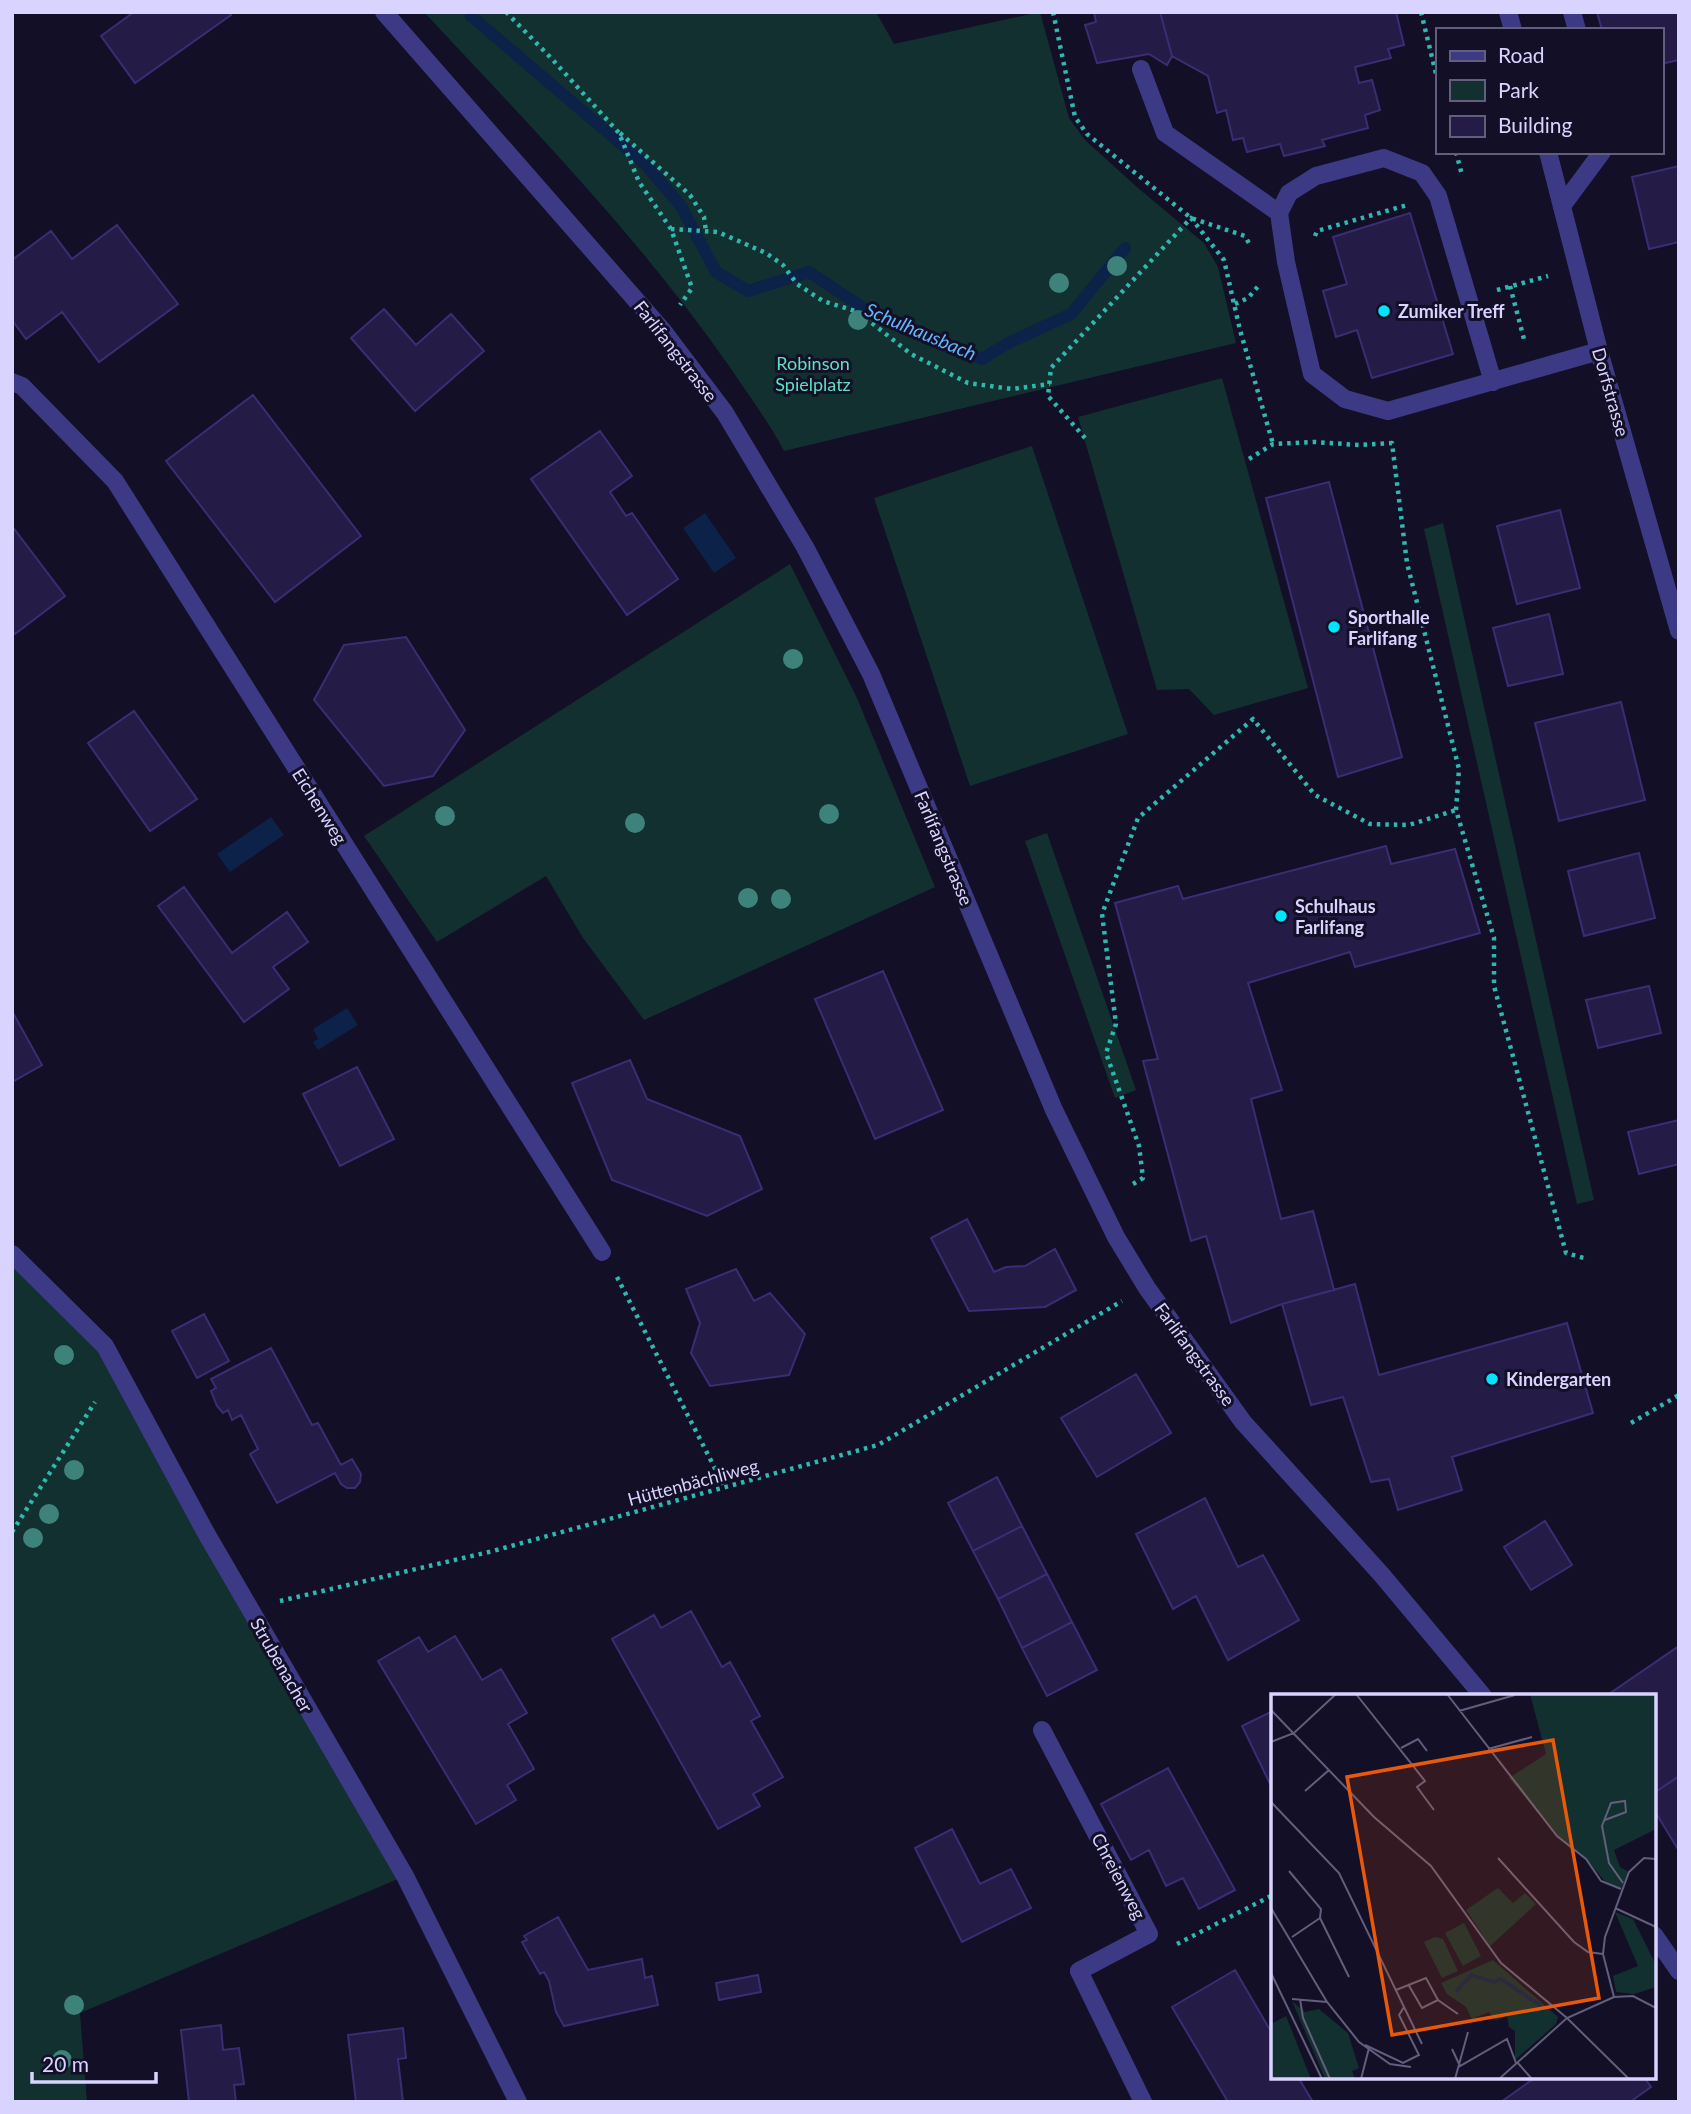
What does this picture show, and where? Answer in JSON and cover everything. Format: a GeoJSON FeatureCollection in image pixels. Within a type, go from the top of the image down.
{"type":"FeatureCollection","features":[{"type":"Feature","properties":{"kind":"street","name":"Farlifangstrasse"},"geometry":{"type":"LineString","coordinates":[[384,12],[663,331],[725,413],[805,547],[870,674],[1054,1110],[1116,1237],[1147,1288],[1243,1422],[1381,1574],[1481,1694]]}},
{"type":"Feature","properties":{"kind":"street"},"geometry":{"type":"LineString","coordinates":[[1141,69],[1164,133],[1279,213]]}},
{"type":"Feature","properties":{"kind":"street","name":"Dorfstrasse"},"geometry":{"type":"LineString","coordinates":[[1549,154],[1600,351],[1679,631]]}},
{"type":"Feature","properties":{"kind":"street"},"geometry":{"type":"LineString","coordinates":[[1562,206],[1601,154]]}},
{"type":"Feature","properties":{"kind":"street"},"geometry":{"type":"LineString","coordinates":[[1493,382],[1438,196],[1422,173],[1384,158],[1316,176],[1290,193],[1279,213],[1286,262],[1312,374],[1345,399],[1388,411],[1493,382],[1600,351]]}},
{"type":"Feature","properties":{"kind":"street","name":"Eichenweg"},"geometry":{"type":"LineString","coordinates":[[12,382],[22,386],[115,481],[601,1252]]}},
{"type":"Feature","properties":{"kind":"street","name":"Strubenacher"},"geometry":{"type":"LineString","coordinates":[[12,1254],[105,1346],[205,1534],[405,1876],[518,2102]]}},
{"type":"Feature","properties":{"kind":"street","name":"Chreienweg"},"geometry":{"type":"LineString","coordinates":[[1042,1730],[1149,1934],[1079,1971],[1143,2102]]}},
{"type":"Feature","properties":{"kind":"street"},"geometry":{"type":"LineString","coordinates":[[1656,1938],[1679,1972]]}},
{"type":"Feature","properties":{"kind":"path"},"geometry":{"type":"LineString","coordinates":[[506,12],[620,133],[690,195],[704,217],[705,232]]}},
{"type":"Feature","properties":{"kind":"path"},"geometry":{"type":"LineString","coordinates":[[1052,12],[1075,117],[1087,134],[1191,218],[1224,260],[1273,444]]}},
{"type":"Feature","properties":{"kind":"path"},"geometry":{"type":"LineString","coordinates":[[1421,12],[1436,74]]}},
{"type":"Feature","properties":{"kind":"path"},"geometry":{"type":"LineString","coordinates":[[620,133],[639,182],[671,229],[692,288],[678,308]]}},
{"type":"Feature","properties":{"kind":"path"},"geometry":{"type":"LineString","coordinates":[[1313,240],[1317,231],[1415,202]]}},
{"type":"Feature","properties":{"kind":"path"},"geometry":{"type":"LineString","coordinates":[[1191,218],[1245,236],[1256,256]]}},
{"type":"Feature","properties":{"kind":"path"},"geometry":{"type":"LineString","coordinates":[[1086,438],[1048,396],[1051,368],[1191,218]]}},
{"type":"Feature","properties":{"kind":"path"},"geometry":{"type":"LineString","coordinates":[[671,229],[718,232],[766,253],[786,269],[794,280],[823,301],[858,312],[911,354],[968,383],[1012,389],[1049,384]]}},
{"type":"Feature","properties":{"kind":"path"},"geometry":{"type":"LineString","coordinates":[[1234,304],[1248,298],[1261,283],[1261,275]]}},
{"type":"Feature","properties":{"kind":"path"},"geometry":{"type":"LineString","coordinates":[[1493,291],[1548,276]]}},
{"type":"Feature","properties":{"kind":"path"},"geometry":{"type":"LineString","coordinates":[[1510,286],[1525,345]]}},
{"type":"Feature","properties":{"kind":"path"},"geometry":{"type":"LineString","coordinates":[[1249,459],[1273,444],[1392,443],[1407,563],[1458,769],[1456,810],[1494,938],[1494,986],[1566,1253],[1584,1258]]}},
{"type":"Feature","properties":{"kind":"path"},"geometry":{"type":"LineString","coordinates":[[1133,1184],[1143,1178],[1139,1146],[1106,1054],[1116,1024],[1102,914],[1138,818],[1253,719],[1315,795],[1370,824],[1409,825],[1456,810]]}},
{"type":"Feature","properties":{"kind":"path"},"geometry":{"type":"LineString","coordinates":[[601,1252],[626,1293],[725,1488]]}},
{"type":"Feature","properties":{"kind":"path","name":"Hüttenbächliweg"},"geometry":{"type":"LineString","coordinates":[[249,1608],[494,1551],[878,1445],[1112,1305]]}},
{"type":"Feature","properties":{"kind":"path"},"geometry":{"type":"LineString","coordinates":[[1632,1423],[1679,1395]]}},
{"type":"Feature","properties":{"kind":"path"},"geometry":{"type":"LineString","coordinates":[[12,1532],[95,1402]]}},
{"type":"Feature","properties":{"kind":"path"},"geometry":{"type":"LineString","coordinates":[[1149,1934],[1159,1954],[1271,1896]]}},
{"type":"Feature","properties":{"kind":"green space","name":"Robinson Spielplatz"},"geometry":{"type":"Polygon","coordinates":[[[424,12],[876,12],[894,44],[1040,12],[1069,118],[1085,140],[1204,243],[1218,267],[1236,343],[784,451],[729,366],[658,272],[583,184],[424,12]]]}},
{"type":"Feature","properties":{"kind":"green space"},"geometry":{"type":"Polygon","coordinates":[[[1222,378],[1308,688],[1214,715],[1189,689],[1157,690],[1078,417],[1222,378]]]}},
{"type":"Feature","properties":{"kind":"green space"},"geometry":{"type":"Polygon","coordinates":[[[1032,446],[1128,734],[970,786],[874,498],[1032,446]]]}},
{"type":"Feature","properties":{"kind":"green space"},"geometry":{"type":"Polygon","coordinates":[[[1443,523],[1594,1200],[1577,1204],[1424,529],[1443,523]]]}},
{"type":"Feature","properties":{"kind":"green space"},"geometry":{"type":"Polygon","coordinates":[[[790,564],[857,698],[935,887],[644,1020],[583,938],[546,876],[437,942],[364,836],[790,564]]]}},
{"type":"Feature","properties":{"kind":"green space"},"geometry":{"type":"Polygon","coordinates":[[[1047,833],[1136,1090],[1115,1098],[1025,841],[1047,833]]]}},
{"type":"Feature","properties":{"kind":"green space"},"geometry":{"type":"Polygon","coordinates":[[[12,1254],[105,1346],[405,1876],[80,2013],[87,2102],[12,2102],[12,1254]]]}},
{"type":"Feature","properties":{"kind":"water"},"geometry":{"type":"Polygon","coordinates":[[[705,513],[736,558],[714,573],[683,528],[705,513]]]}},
{"type":"Feature","properties":{"kind":"water"},"geometry":{"type":"Polygon","coordinates":[[[271,817],[284,835],[230,872],[217,854],[271,817]]]}},
{"type":"Feature","properties":{"kind":"water"},"geometry":{"type":"Polygon","coordinates":[[[347,1008],[358,1025],[318,1050],[313,1042],[318,1039],[313,1029],[347,1008]]]}},
{"type":"Feature","properties":{"kind":"building"},"geometry":{"type":"Polygon","coordinates":[[[134,12],[229,12],[231,15],[135,83],[101,36],[134,12]]]}},
{"type":"Feature","properties":{"kind":"building"},"geometry":{"type":"Polygon","coordinates":[[[1094,12],[1160,12],[1172,56],[1167,65],[1149,54],[1097,63],[1085,25],[1096,22],[1094,12]]]}},
{"type":"Feature","properties":{"kind":"building"},"geometry":{"type":"Polygon","coordinates":[[[1160,12],[1396,12],[1404,45],[1388,49],[1391,58],[1355,67],[1359,83],[1372,80],[1380,110],[1365,115],[1368,128],[1322,140],[1325,146],[1284,156],[1280,144],[1247,152],[1243,138],[1233,140],[1226,110],[1217,113],[1208,76],[1172,56],[1160,12]]]}},
{"type":"Feature","properties":{"kind":"building"},"geometry":{"type":"Polygon","coordinates":[[[1597,12],[1679,12],[1679,60],[1663,64],[1663,28],[1601,28],[1597,12]]]}},
{"type":"Feature","properties":{"kind":"building"},"geometry":{"type":"Polygon","coordinates":[[[1679,166],[1679,242],[1649,249],[1632,177],[1679,166]]]}},
{"type":"Feature","properties":{"kind":"building","name":"Zumiker Treff"},"geometry":{"type":"Polygon","coordinates":[[[1410,213],[1453,354],[1372,378],[1357,330],[1336,337],[1323,291],[1347,284],[1333,237],[1410,213]]]}},
{"type":"Feature","properties":{"kind":"building"},"geometry":{"type":"Polygon","coordinates":[[[117,225],[178,304],[99,362],[62,312],[26,339],[12,320],[12,260],[51,231],[72,259],[117,225]]]}},
{"type":"Feature","properties":{"kind":"building"},"geometry":{"type":"Polygon","coordinates":[[[384,309],[416,345],[451,314],[484,351],[415,411],[351,338],[384,309]]]}},
{"type":"Feature","properties":{"kind":"building"},"geometry":{"type":"Polygon","coordinates":[[[253,395],[361,536],[275,602],[166,461],[253,395]]]}},
{"type":"Feature","properties":{"kind":"building"},"geometry":{"type":"Polygon","coordinates":[[[600,431],[632,476],[610,492],[626,516],[632,513],[678,579],[627,615],[531,479],[600,431]]]}},
{"type":"Feature","properties":{"kind":"building","name":"Sporthalle Farlifang"},"geometry":{"type":"Polygon","coordinates":[[[1329,482],[1402,757],[1338,777],[1266,498],[1329,482]]]}},
{"type":"Feature","properties":{"kind":"building"},"geometry":{"type":"Polygon","coordinates":[[[1560,510],[1580,588],[1517,604],[1497,526],[1560,510]]]}},
{"type":"Feature","properties":{"kind":"building"},"geometry":{"type":"Polygon","coordinates":[[[12,526],[65,596],[15,634],[12,631],[12,526]]]}},
{"type":"Feature","properties":{"kind":"building"},"geometry":{"type":"Polygon","coordinates":[[[1549,614],[1563,674],[1508,686],[1493,628],[1549,614]]]}},
{"type":"Feature","properties":{"kind":"building"},"geometry":{"type":"Polygon","coordinates":[[[406,637],[465,730],[433,776],[384,786],[314,700],[344,645],[406,637]]]}},
{"type":"Feature","properties":{"kind":"building"},"geometry":{"type":"Polygon","coordinates":[[[1621,702],[1645,800],[1559,821],[1535,723],[1621,702]]]}},
{"type":"Feature","properties":{"kind":"building"},"geometry":{"type":"Polygon","coordinates":[[[134,711],[197,799],[150,831],[88,743],[134,711]]]}},
{"type":"Feature","properties":{"kind":"building","name":"Schulhaus Farlifang"},"geometry":{"type":"Polygon","coordinates":[[[1386,846],[1391,864],[1455,849],[1480,933],[1355,967],[1350,952],[1248,983],[1282,1090],[1251,1099],[1281,1219],[1313,1211],[1334,1290],[1282,1304],[1231,1323],[1206,1236],[1191,1241],[1143,1061],[1158,1059],[1115,903],[1178,886],[1183,899],[1386,846]]]}},
{"type":"Feature","properties":{"kind":"building"},"geometry":{"type":"Polygon","coordinates":[[[1639,853],[1655,918],[1584,936],[1568,871],[1639,853]]]}},
{"type":"Feature","properties":{"kind":"building"},"geometry":{"type":"Polygon","coordinates":[[[184,887],[232,953],[287,912],[308,942],[273,967],[289,989],[244,1022],[158,906],[184,887]]]}},
{"type":"Feature","properties":{"kind":"building"},"geometry":{"type":"Polygon","coordinates":[[[883,971],[943,1110],[875,1139],[815,999],[883,971]]]}},
{"type":"Feature","properties":{"kind":"building"},"geometry":{"type":"Polygon","coordinates":[[[1649,986],[1661,1033],[1598,1048],[1586,1000],[1649,986]]]}},
{"type":"Feature","properties":{"kind":"building"},"geometry":{"type":"Polygon","coordinates":[[[12,1011],[42,1065],[12,1082],[12,1011]]]}},
{"type":"Feature","properties":{"kind":"building"},"geometry":{"type":"Polygon","coordinates":[[[630,1060],[647,1099],[740,1136],[762,1189],[707,1216],[612,1180],[572,1083],[630,1060]]]}},
{"type":"Feature","properties":{"kind":"building"},"geometry":{"type":"Polygon","coordinates":[[[357,1067],[394,1139],[340,1166],[303,1094],[357,1067]]]}},
{"type":"Feature","properties":{"kind":"building"},"geometry":{"type":"Polygon","coordinates":[[[1679,1120],[1679,1164],[1639,1174],[1628,1132],[1679,1120]]]}},
{"type":"Feature","properties":{"kind":"building"},"geometry":{"type":"Polygon","coordinates":[[[967,1219],[994,1272],[1006,1267],[1025,1266],[1055,1249],[1076,1290],[1045,1307],[969,1311],[931,1238],[967,1219]]]}},
{"type":"Feature","properties":{"kind":"building"},"geometry":{"type":"Polygon","coordinates":[[[736,1269],[754,1301],[770,1293],[805,1334],[789,1375],[710,1386],[691,1353],[700,1323],[686,1289],[736,1269]]]}},
{"type":"Feature","properties":{"kind":"building"},"geometry":{"type":"Polygon","coordinates":[[[1355,1284],[1379,1375],[1567,1323],[1593,1413],[1452,1457],[1462,1490],[1398,1510],[1389,1479],[1371,1482],[1343,1397],[1311,1405],[1282,1304],[1355,1284]]]}},
{"type":"Feature","properties":{"kind":"building"},"geometry":{"type":"Polygon","coordinates":[[[204,1314],[229,1361],[197,1378],[172,1331],[204,1314]]]}},
{"type":"Feature","properties":{"kind":"building"},"geometry":{"type":"Polygon","coordinates":[[[271,1348],[312,1425],[318,1423],[341,1465],[352,1459],[361,1474],[360,1482],[355,1488],[347,1488],[341,1484],[335,1473],[277,1503],[250,1454],[258,1449],[241,1415],[232,1420],[228,1410],[223,1413],[217,1406],[211,1391],[216,1388],[211,1379],[271,1348]]]}},
{"type":"Feature","properties":{"kind":"building"},"geometry":{"type":"Polygon","coordinates":[[[1136,1374],[1171,1433],[1097,1477],[1061,1418],[1136,1374]]]}},
{"type":"Feature","properties":{"kind":"building"},"geometry":{"type":"Polygon","coordinates":[[[997,1477],[1022,1526],[973,1551],[948,1503],[997,1477]]]}},
{"type":"Feature","properties":{"kind":"building"},"geometry":{"type":"Polygon","coordinates":[[[1205,1498],[1238,1567],[1263,1555],[1299,1620],[1228,1660],[1196,1596],[1173,1609],[1136,1534],[1205,1498]]]}},
{"type":"Feature","properties":{"kind":"building"},"geometry":{"type":"Polygon","coordinates":[[[1545,1521],[1572,1565],[1531,1590],[1504,1547],[1545,1521]]]}},
{"type":"Feature","properties":{"kind":"building"},"geometry":{"type":"Polygon","coordinates":[[[1022,1526],[1047,1574],[998,1599],[973,1551],[1022,1526]]]}},
{"type":"Feature","properties":{"kind":"building"},"geometry":{"type":"Polygon","coordinates":[[[1047,1574],[1072,1622],[1022,1648],[998,1599],[1047,1574]]]}},
{"type":"Feature","properties":{"kind":"building"},"geometry":{"type":"Polygon","coordinates":[[[691,1611],[722,1667],[730,1662],[760,1716],[751,1721],[783,1777],[753,1794],[760,1806],[718,1829],[612,1639],[654,1615],[661,1628],[691,1611]]]}},
{"type":"Feature","properties":{"kind":"building"},"geometry":{"type":"Polygon","coordinates":[[[1072,1622],[1097,1670],[1047,1696],[1022,1648],[1072,1622]]]}},
{"type":"Feature","properties":{"kind":"building"},"geometry":{"type":"Polygon","coordinates":[[[455,1636],[482,1680],[501,1669],[527,1713],[508,1724],[534,1769],[507,1785],[516,1800],[476,1824],[378,1661],[419,1637],[428,1652],[455,1636]]]}},
{"type":"Feature","properties":{"kind":"building"},"geometry":{"type":"Polygon","coordinates":[[[1679,1646],[1679,1776],[1656,1792],[1656,1694],[1609,1694],[1679,1646]]]}},
{"type":"Feature","properties":{"kind":"building"},"geometry":{"type":"Polygon","coordinates":[[[1271,1712],[1271,1786],[1242,1726],[1271,1712]]]}},
{"type":"Feature","properties":{"kind":"building"},"geometry":{"type":"Polygon","coordinates":[[[1168,1768],[1235,1890],[1199,1909],[1183,1878],[1166,1886],[1149,1850],[1131,1860],[1101,1804],[1168,1768]]]}},
{"type":"Feature","properties":{"kind":"building"},"geometry":{"type":"Polygon","coordinates":[[[1679,1778],[1679,1851],[1656,1813],[1656,1792],[1679,1778]]]}},
{"type":"Feature","properties":{"kind":"building"},"geometry":{"type":"Polygon","coordinates":[[[952,1829],[980,1884],[1011,1869],[1031,1908],[962,1942],[915,1848],[952,1829]]]}},
{"type":"Feature","properties":{"kind":"building"},"geometry":{"type":"Polygon","coordinates":[[[558,1917],[588,1970],[642,1959],[645,1978],[652,1976],[658,2005],[564,2026],[556,2012],[549,1981],[544,1972],[540,1974],[522,1942],[527,1940],[524,1936],[558,1917]]]}},
{"type":"Feature","properties":{"kind":"building"},"geometry":{"type":"Polygon","coordinates":[[[1235,1970],[1271,2032],[1271,2079],[1299,2079],[1313,2102],[1228,2102],[1172,2007],[1235,1970]]]}},
{"type":"Feature","properties":{"kind":"building"},"geometry":{"type":"Polygon","coordinates":[[[758,1975],[761,1992],[719,2000],[716,1983],[758,1975]]]}},
{"type":"Feature","properties":{"kind":"building"},"geometry":{"type":"Polygon","coordinates":[[[221,2025],[223,2050],[239,2048],[244,2084],[234,2085],[236,2102],[189,2102],[181,2030],[221,2025]]]}},
{"type":"Feature","properties":{"kind":"building"},"geometry":{"type":"Polygon","coordinates":[[[403,2028],[406,2058],[398,2059],[403,2102],[356,2102],[348,2035],[403,2028]]]}},
{"type":"Feature","properties":{"kind":"building"},"geometry":{"type":"Polygon","coordinates":[[[1533,2079],[1645,2079],[1651,2087],[1630,2102],[1501,2102],[1533,2079]]]}},
{"type":"Feature","properties":{"kind":"waterway","name":"Schulhausbach"},"geometry":{"type":"LineString","coordinates":[[471,16],[646,165],[681,206],[716,272],[748,291],[809,272],[865,309],[982,359],[1008,343],[1071,314],[1125,248]]}},
{"type":"Feature","properties":{"kind":"place","name":"Zumiker Treff"},"geometry":{"type":"Point","coordinates":[1384,311]}},
{"type":"Feature","properties":{"kind":"place","name":"Sporthalle Farlifang"},"geometry":{"type":"Point","coordinates":[1334,627]}},
{"type":"Feature","properties":{"kind":"place","name":"Schulhaus Farlifang"},"geometry":{"type":"Point","coordinates":[1281,916]}},
{"type":"Feature","properties":{"kind":"place","name":"Kindergarten"},"geometry":{"type":"Point","coordinates":[1492,1379]}}]}
